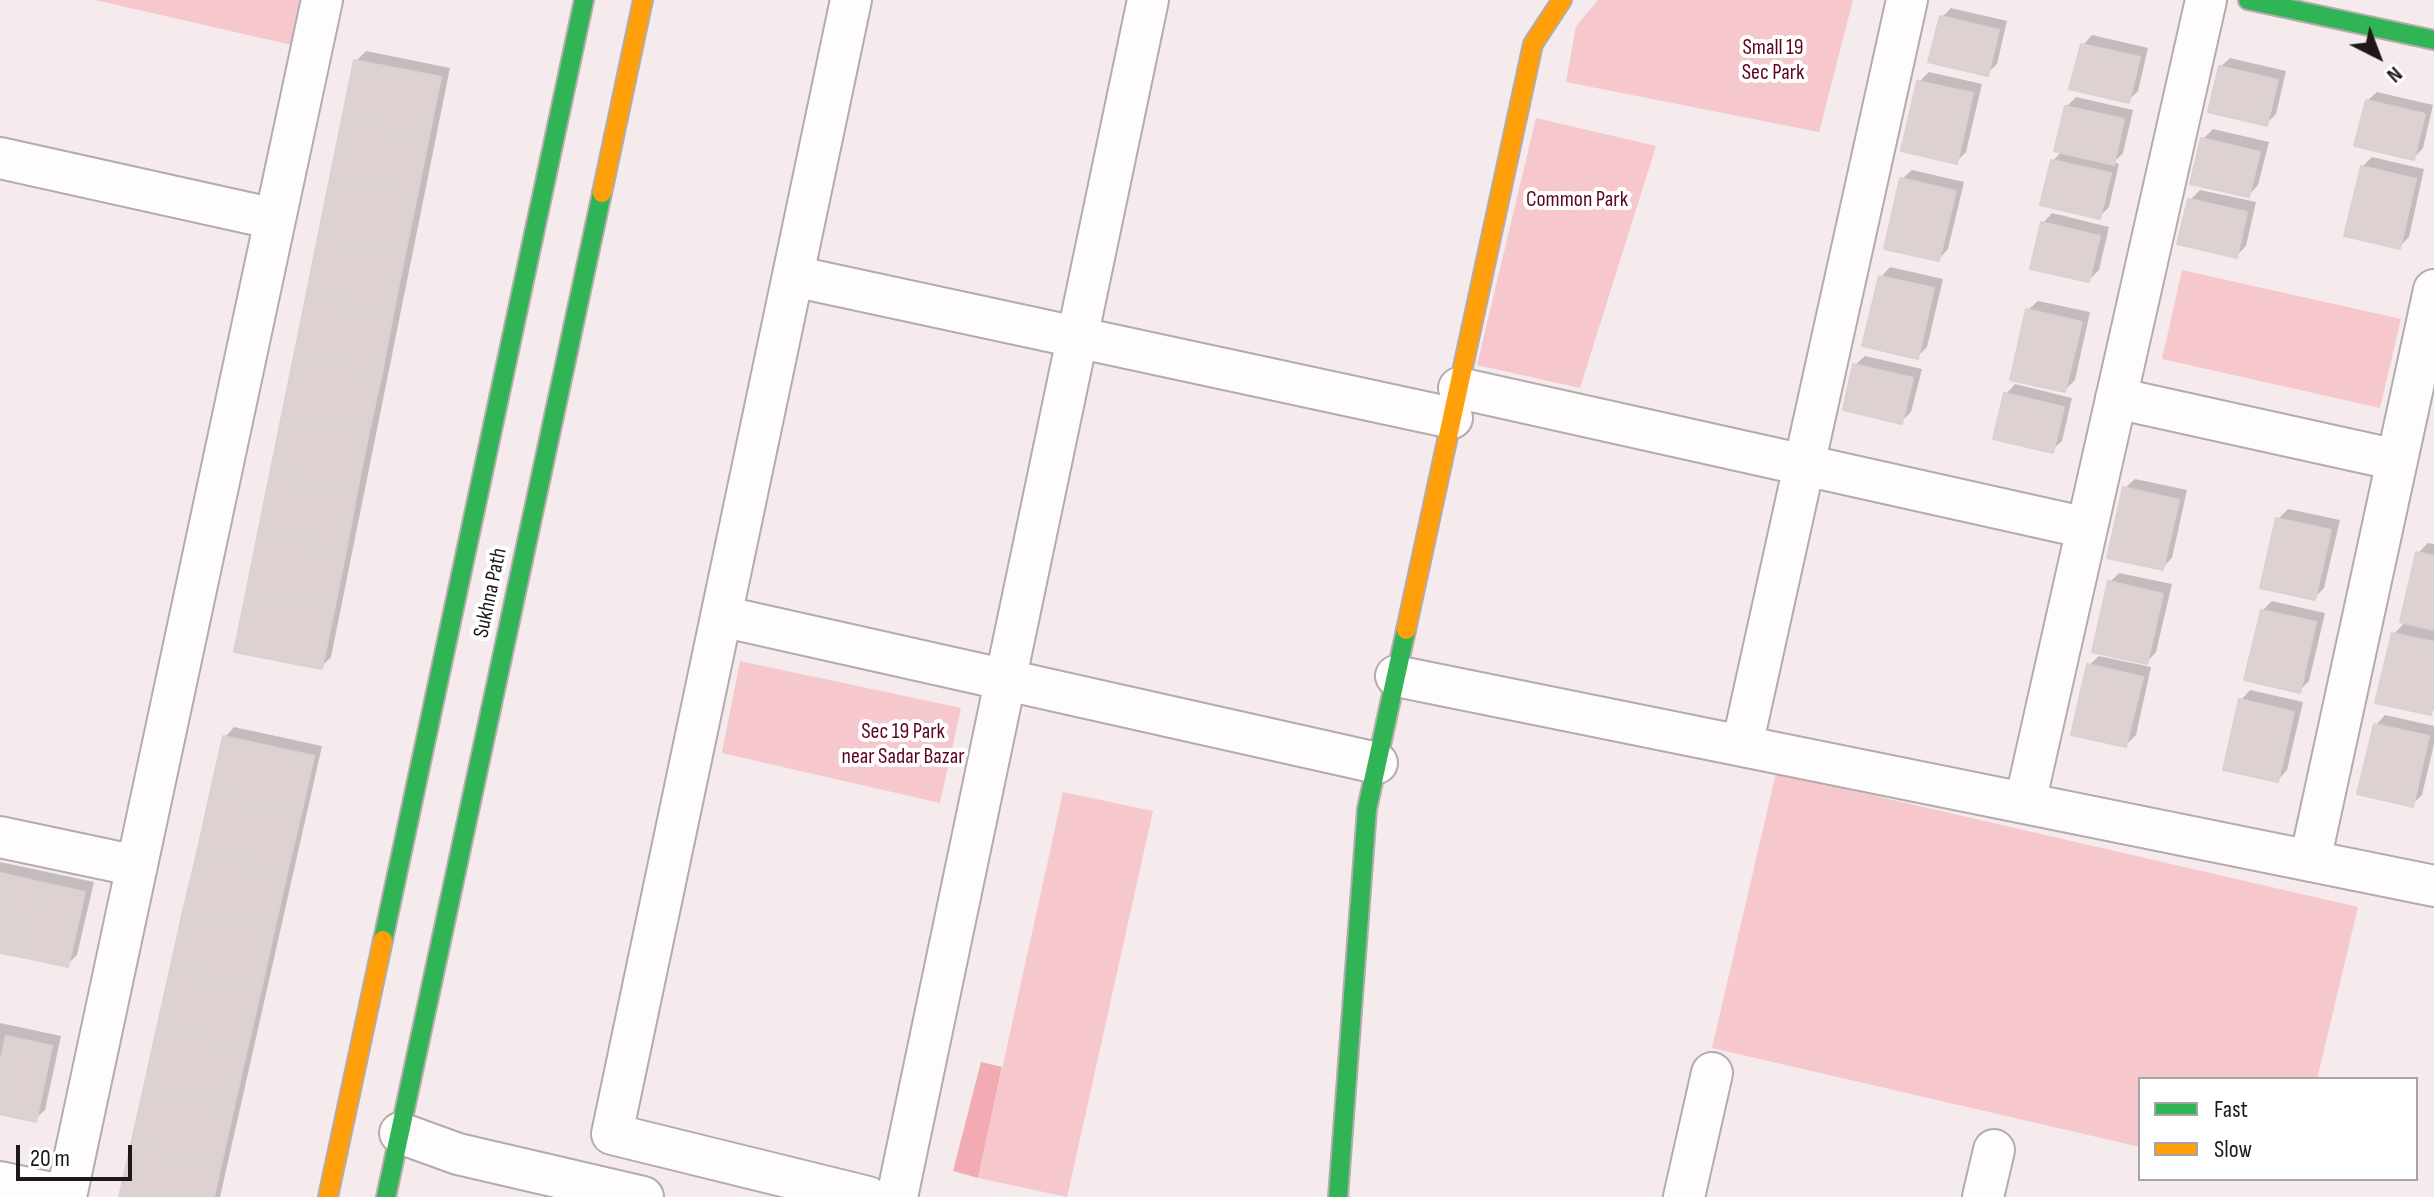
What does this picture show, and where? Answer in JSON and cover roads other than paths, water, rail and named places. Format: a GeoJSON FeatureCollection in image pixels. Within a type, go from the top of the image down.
{"type":"FeatureCollection","features":[{"type":"Feature","properties":{"kind":"main road","name":"Sukhna Path"},"geometry":{"type":"LineString","coordinates":[[328,1197],[584,0]]}},
{"type":"Feature","properties":{"kind":"main road","name":"Sukhna Path"},"geometry":{"type":"LineString","coordinates":[[386,1197],[643,0]]}},
{"type":"Feature","properties":{"kind":"main road"},"geometry":{"type":"LineString","coordinates":[[1338,1197],[1367,809],[1533,44],[1562,0]]}},
{"type":"Feature","properties":{"kind":"main road"},"geometry":{"type":"LineString","coordinates":[[2248,0],[2434,40]]}},
{"type":"Feature","properties":{"kind":"street"},"geometry":{"type":"LineString","coordinates":[[0,1182],[66,1197],[322,0]]}},
{"type":"Feature","properties":{"kind":"street"},"geometry":{"type":"LineString","coordinates":[[851,0],[612,1134],[868,1197]]}},
{"type":"Feature","properties":{"kind":"street"},"geometry":{"type":"LineString","coordinates":[[897,1197],[1148,0]]}},
{"type":"Feature","properties":{"kind":"street"},"geometry":{"type":"LineString","coordinates":[[1742,746],[1907,0]]}},
{"type":"Feature","properties":{"kind":"street"},"geometry":{"type":"LineString","coordinates":[[2025,803],[2206,0]]}},
{"type":"Feature","properties":{"kind":"street"},"geometry":{"type":"LineString","coordinates":[[0,158],[275,219]]}},
{"type":"Feature","properties":{"kind":"street"},"geometry":{"type":"LineString","coordinates":[[793,276],[1077,337],[1804,465],[2087,528]]}},
{"type":"Feature","properties":{"kind":"street"},"geometry":{"type":"LineString","coordinates":[[2310,861],[2434,290]]}},
{"type":"Feature","properties":{"kind":"street"},"geometry":{"type":"LineString","coordinates":[[2116,398],[2397,460]]}},
{"type":"Feature","properties":{"kind":"street"},"geometry":{"type":"LineString","coordinates":[[721,616],[1377,763]]}},
{"type":"Feature","properties":{"kind":"street"},"geometry":{"type":"LineString","coordinates":[[1396,676],[2434,886]]}},
{"type":"Feature","properties":{"kind":"street"},"geometry":{"type":"LineString","coordinates":[[0,837],[137,866]]}},
{"type":"Feature","properties":{"kind":"street"},"geometry":{"type":"LineString","coordinates":[[1684,1197],[1712,1073]]}},
{"type":"Feature","properties":{"kind":"street"},"geometry":{"type":"LineString","coordinates":[[400,1133],[458,1154],[643,1197]]}},
{"type":"Feature","properties":{"kind":"street"},"geometry":{"type":"LineString","coordinates":[[1983,1197],[1994,1150]]}},
{"type":"Feature","properties":{"kind":"park label","name":"Small 19 Sec Park"},"geometry":{"type":"Point","coordinates":[1773,60]}},
{"type":"Feature","properties":{"kind":"park label","name":"Common Park"},"geometry":{"type":"Point","coordinates":[1577,200]}},
{"type":"Feature","properties":{"kind":"park label","name":"Sec 19 Park near Sadar Bazar"},"geometry":{"type":"Point","coordinates":[903,744]}}]}
